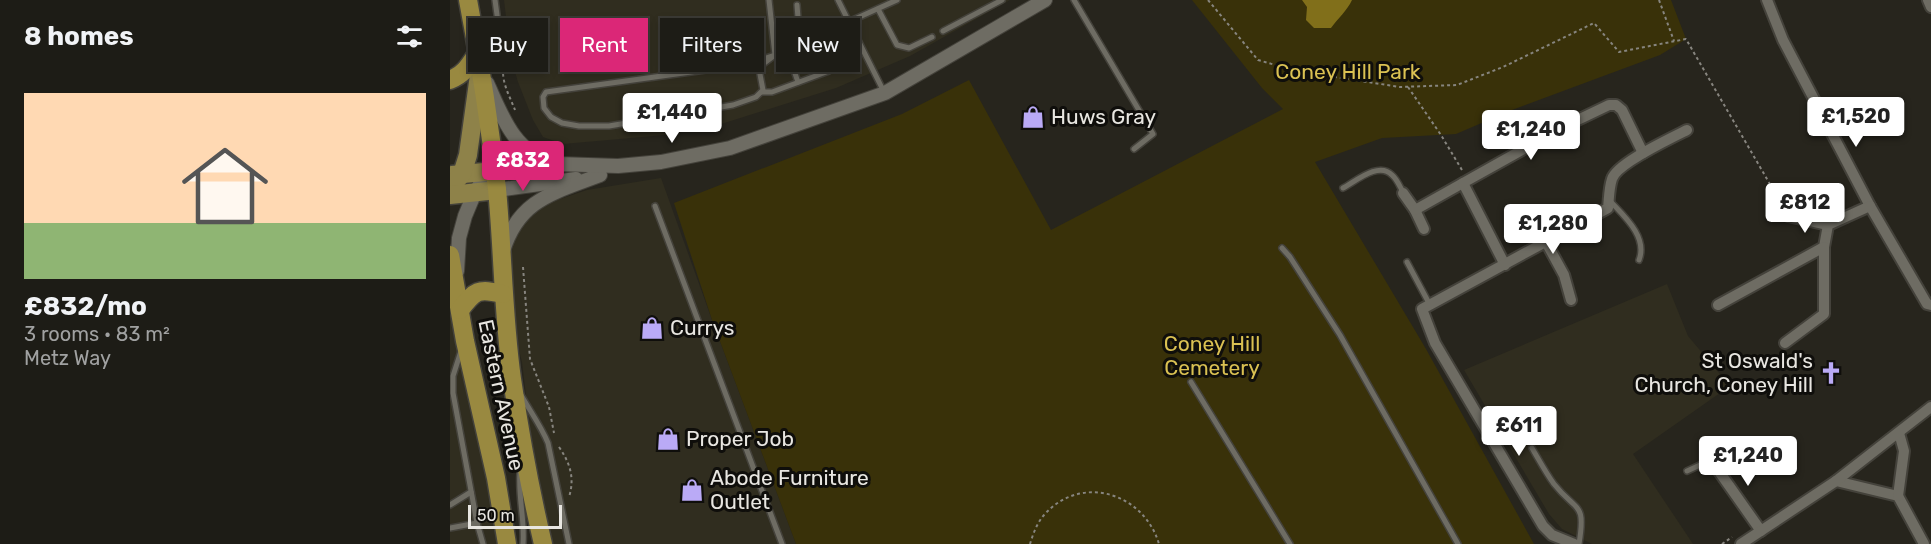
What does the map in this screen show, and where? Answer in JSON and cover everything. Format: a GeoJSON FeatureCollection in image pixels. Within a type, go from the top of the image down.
{"type":"FeatureCollection","features":[{"type":"Feature","properties":{"kind":"highway","name":"Eastern Avenue"},"geometry":{"type":"LineString","coordinates":[[468,0],[471,18]]}},
{"type":"Feature","properties":{"kind":"highway"},"geometry":{"type":"LineString","coordinates":[[450,80],[458,77],[468,68]]}},
{"type":"Feature","properties":{"kind":"highway","name":"Eastern Avenue"},"geometry":{"type":"LineString","coordinates":[[481,72],[497,190],[503,294],[512,378],[543,544]]}},
{"type":"Feature","properties":{"kind":"highway","name":"Eastern Avenue"},"geometry":{"type":"LineString","coordinates":[[450,255],[456,296],[496,478],[507,544]]}},
{"type":"Feature","properties":{"kind":"highway"},"geometry":{"type":"LineString","coordinates":[[456,296],[471,296],[477,291],[487,290],[503,294]]}},
{"type":"Feature","properties":{"kind":"main road"},"geometry":{"type":"LineString","coordinates":[[450,188],[468,155],[474,120],[478,72]]}},
{"type":"Feature","properties":{"kind":"main road"},"geometry":{"type":"LineString","coordinates":[[456,175],[495,171]]}},
{"type":"Feature","properties":{"kind":"main road"},"geometry":{"type":"LineString","coordinates":[[450,195],[497,190]]}},
{"type":"Feature","properties":{"kind":"street"},"geometry":{"type":"LineString","coordinates":[[456,296],[459,238],[465,216],[475,192],[482,182],[495,171],[558,164],[618,166],[661,162],[730,148],[885,93],[1046,0]]}},
{"type":"Feature","properties":{"kind":"street"},"geometry":{"type":"LineString","coordinates":[[1767,0],[1783,40],[1870,206],[1929,304]]}},
{"type":"Feature","properties":{"kind":"street"},"geometry":{"type":"LineString","coordinates":[[1928,0],[1931,7]]}},
{"type":"Feature","properties":{"kind":"street"},"geometry":{"type":"LineString","coordinates":[[484,72],[492,95],[513,136],[530,153],[558,164]]}},
{"type":"Feature","properties":{"kind":"street"},"geometry":{"type":"LineString","coordinates":[[1415,210],[1563,127],[1609,105],[1616,105],[1622,110],[1643,153]]}},
{"type":"Feature","properties":{"kind":"street"},"geometry":{"type":"LineString","coordinates":[[1574,544],[1552,535],[1543,526],[1435,344],[1422,309],[1608,208],[1612,177],[1618,169],[1687,130]]}},
{"type":"Feature","properties":{"kind":"street"},"geometry":{"type":"LineString","coordinates":[[501,262],[509,235],[525,211],[544,197],[618,166]]}},
{"type":"Feature","properties":{"kind":"street"},"geometry":{"type":"LineString","coordinates":[[497,190],[600,175]]}},
{"type":"Feature","properties":{"kind":"street"},"geometry":{"type":"LineString","coordinates":[[1465,182],[1505,265]]}},
{"type":"Feature","properties":{"kind":"street"},"geometry":{"type":"LineString","coordinates":[[1403,193],[1424,229]]}},
{"type":"Feature","properties":{"kind":"street"},"geometry":{"type":"LineString","coordinates":[[1788,216],[1828,225],[1870,206]]}},
{"type":"Feature","properties":{"kind":"street"},"geometry":{"type":"LineString","coordinates":[[1785,343],[1824,314],[1824,247],[1828,225]]}},
{"type":"Feature","properties":{"kind":"street"},"geometry":{"type":"LineString","coordinates":[[1546,242],[1564,275],[1571,300]]}},
{"type":"Feature","properties":{"kind":"street"},"geometry":{"type":"LineString","coordinates":[[1718,304],[1824,247]]}},
{"type":"Feature","properties":{"kind":"street"},"geometry":{"type":"LineString","coordinates":[[1741,544],[1836,481],[1931,407]]}},
{"type":"Feature","properties":{"kind":"street"},"geometry":{"type":"LineString","coordinates":[[1899,433],[1904,451],[1898,496],[1924,544]]}},
{"type":"Feature","properties":{"kind":"street"},"geometry":{"type":"LineString","coordinates":[[1715,455],[1761,531]]}},
{"type":"Feature","properties":{"kind":"street"},"geometry":{"type":"LineString","coordinates":[[1836,481],[1898,496]]}},
{"type":"Feature","properties":{"kind":"lane"},"geometry":{"type":"LineString","coordinates":[[495,0],[497,18]]}},
{"type":"Feature","properties":{"kind":"lane"},"geometry":{"type":"LineString","coordinates":[[769,0],[775,55]]}},
{"type":"Feature","properties":{"kind":"lane"},"geometry":{"type":"LineString","coordinates":[[838,0],[848,18]]}},
{"type":"Feature","properties":{"kind":"lane"},"geometry":{"type":"LineString","coordinates":[[857,18],[897,0]]}},
{"type":"Feature","properties":{"kind":"lane"},"geometry":{"type":"LineString","coordinates":[[943,31],[1002,0]]}},
{"type":"Feature","properties":{"kind":"lane"},"geometry":{"type":"LineString","coordinates":[[1074,0],[1153,134],[1134,149]]}},
{"type":"Feature","properties":{"kind":"lane"},"geometry":{"type":"LineString","coordinates":[[797,5],[798,18]]}},
{"type":"Feature","properties":{"kind":"lane"},"geometry":{"type":"LineString","coordinates":[[878,9],[897,45],[909,48],[932,37]]}},
{"type":"Feature","properties":{"kind":"lane"},"geometry":{"type":"LineString","coordinates":[[860,42],[885,93]]}},
{"type":"Feature","properties":{"kind":"lane"},"geometry":{"type":"LineString","coordinates":[[762,92],[759,69],[775,55]]}},
{"type":"Feature","properties":{"kind":"lane"},"geometry":{"type":"LineString","coordinates":[[775,55],[720,68],[546,93],[543,97],[544,108],[551,117],[562,123],[579,126],[609,126],[733,105],[756,97],[762,92],[772,92],[826,72]]}},
{"type":"Feature","properties":{"kind":"lane"},"geometry":{"type":"LineString","coordinates":[[794,72],[798,82]]}},
{"type":"Feature","properties":{"kind":"lane"},"geometry":{"type":"LineString","coordinates":[[1343,188],[1377,169],[1392,174],[1403,193]]}},
{"type":"Feature","properties":{"kind":"lane"},"geometry":{"type":"LineString","coordinates":[[1609,200],[1624,215],[1636,233],[1642,253],[1639,260]]}},
{"type":"Feature","properties":{"kind":"lane"},"geometry":{"type":"LineString","coordinates":[[655,206],[782,544]]}},
{"type":"Feature","properties":{"kind":"lane"},"geometry":{"type":"LineString","coordinates":[[1282,248],[1340,335],[1458,544]]}},
{"type":"Feature","properties":{"kind":"lane"},"geometry":{"type":"LineString","coordinates":[[1407,262],[1430,305]]}},
{"type":"Feature","properties":{"kind":"lane"},"geometry":{"type":"LineString","coordinates":[[465,341],[453,376],[451,393],[483,544]]}},
{"type":"Feature","properties":{"kind":"lane","name":"Eastern Avenue"},"geometry":{"type":"LineString","coordinates":[[512,378],[548,442],[569,544]]}},
{"type":"Feature","properties":{"kind":"lane"},"geometry":{"type":"LineString","coordinates":[[1191,382],[1290,544]]}},
{"type":"Feature","properties":{"kind":"lane"},"geometry":{"type":"LineString","coordinates":[[1532,448],[1554,484],[1577,507],[1582,524],[1579,544]]}},
{"type":"Feature","properties":{"kind":"lane"},"geometry":{"type":"LineString","coordinates":[[523,544],[520,476],[524,450]]}},
{"type":"Feature","properties":{"kind":"lane"},"geometry":{"type":"LineString","coordinates":[[1686,471],[1715,455]]}},
{"type":"Feature","properties":{"kind":"lane"},"geometry":{"type":"LineString","coordinates":[[450,505],[471,492]]}},
{"type":"Feature","properties":{"kind":"lane"},"geometry":{"type":"LineString","coordinates":[[450,528],[477,523]]}},
{"type":"Feature","properties":{"kind":"path"},"geometry":{"type":"LineString","coordinates":[[1208,0],[1258,60],[1296,71],[1408,87],[1457,85],[1503,67],[1594,23],[1620,52],[1686,39],[1788,216]]}},
{"type":"Feature","properties":{"kind":"path"},"geometry":{"type":"LineString","coordinates":[[1659,0],[1674,41]]}},
{"type":"Feature","properties":{"kind":"path"},"geometry":{"type":"LineString","coordinates":[[502,72],[502,77],[518,118]]}},
{"type":"Feature","properties":{"kind":"path"},"geometry":{"type":"LineString","coordinates":[[1408,87],[1441,135],[1465,182]]}},
{"type":"Feature","properties":{"kind":"path"},"geometry":{"type":"LineString","coordinates":[[523,267],[530,359],[549,407],[556,442],[567,459],[571,471],[573,485],[568,501]]}},
{"type":"Feature","properties":{"kind":"path"},"geometry":{"type":"LineString","coordinates":[[1030,544],[1039,523],[1052,508],[1075,495],[1088,492],[1117,497],[1137,508],[1152,526],[1159,544]]}},
{"type":"Feature","properties":{"kind":"shaded area"},"geometry":{"type":"Polygon","coordinates":[[[504,0],[1010,0],[910,56],[836,88],[718,125],[665,135],[563,144],[543,137],[533,120],[515,72],[548,72],[548,18],[506,18],[504,0]]]}},
{"type":"Feature","properties":{"kind":"shaded area"},"geometry":{"type":"Polygon","coordinates":[[[1302,0],[1352,0],[1331,28],[1314,28],[1306,20],[1307,7],[1302,0]]]}},
{"type":"Feature","properties":{"kind":"shaded area"},"geometry":{"type":"Polygon","coordinates":[[[661,178],[796,544],[552,544],[530,429],[522,362],[517,342],[511,252],[513,240],[525,219],[548,203],[587,190],[661,178]]]}},
{"type":"Feature","properties":{"kind":"shaded area"},"geometry":{"type":"Polygon","coordinates":[[[1667,284],[1688,336],[1730,386],[1633,454],[1693,544],[1592,544],[1562,529],[1549,514],[1464,370],[1667,284]]]}},
{"type":"Feature","properties":{"kind":"shaded area"},"geometry":{"type":"Polygon","coordinates":[[[450,290],[507,544],[450,544],[450,290]]]}},
{"type":"Feature","properties":{"kind":"green space","name":"Coney Hill Cemetery"},"geometry":{"type":"Polygon","coordinates":[[[1192,0],[1671,0],[1686,39],[1660,55],[1512,110],[1456,134],[1382,138],[1315,162],[1426,349],[1534,544],[796,544],[712,320],[674,203],[902,114],[969,80],[1051,230],[1283,109],[1262,88],[1192,0]]]}},
{"type":"Feature","properties":{"kind":"place","name":"Huws Gray"},"geometry":{"type":"Point","coordinates":[1033,117]}},
{"type":"Feature","properties":{"kind":"place","name":"Currys"},"geometry":{"type":"Point","coordinates":[652,328]}},
{"type":"Feature","properties":{"kind":"place","name":"St Oswald's Church, Coney Hill"},"geometry":{"type":"Point","coordinates":[1831,373]}},
{"type":"Feature","properties":{"kind":"place","name":"Proper Job"},"geometry":{"type":"Point","coordinates":[668,439]}},
{"type":"Feature","properties":{"kind":"place","name":"Abode Furniture Outlet"},"geometry":{"type":"Point","coordinates":[692,490]}},
{"type":"Feature","properties":{"kind":"park label","name":"Coney Hill Park"},"geometry":{"type":"Point","coordinates":[1348,72]}}]}
